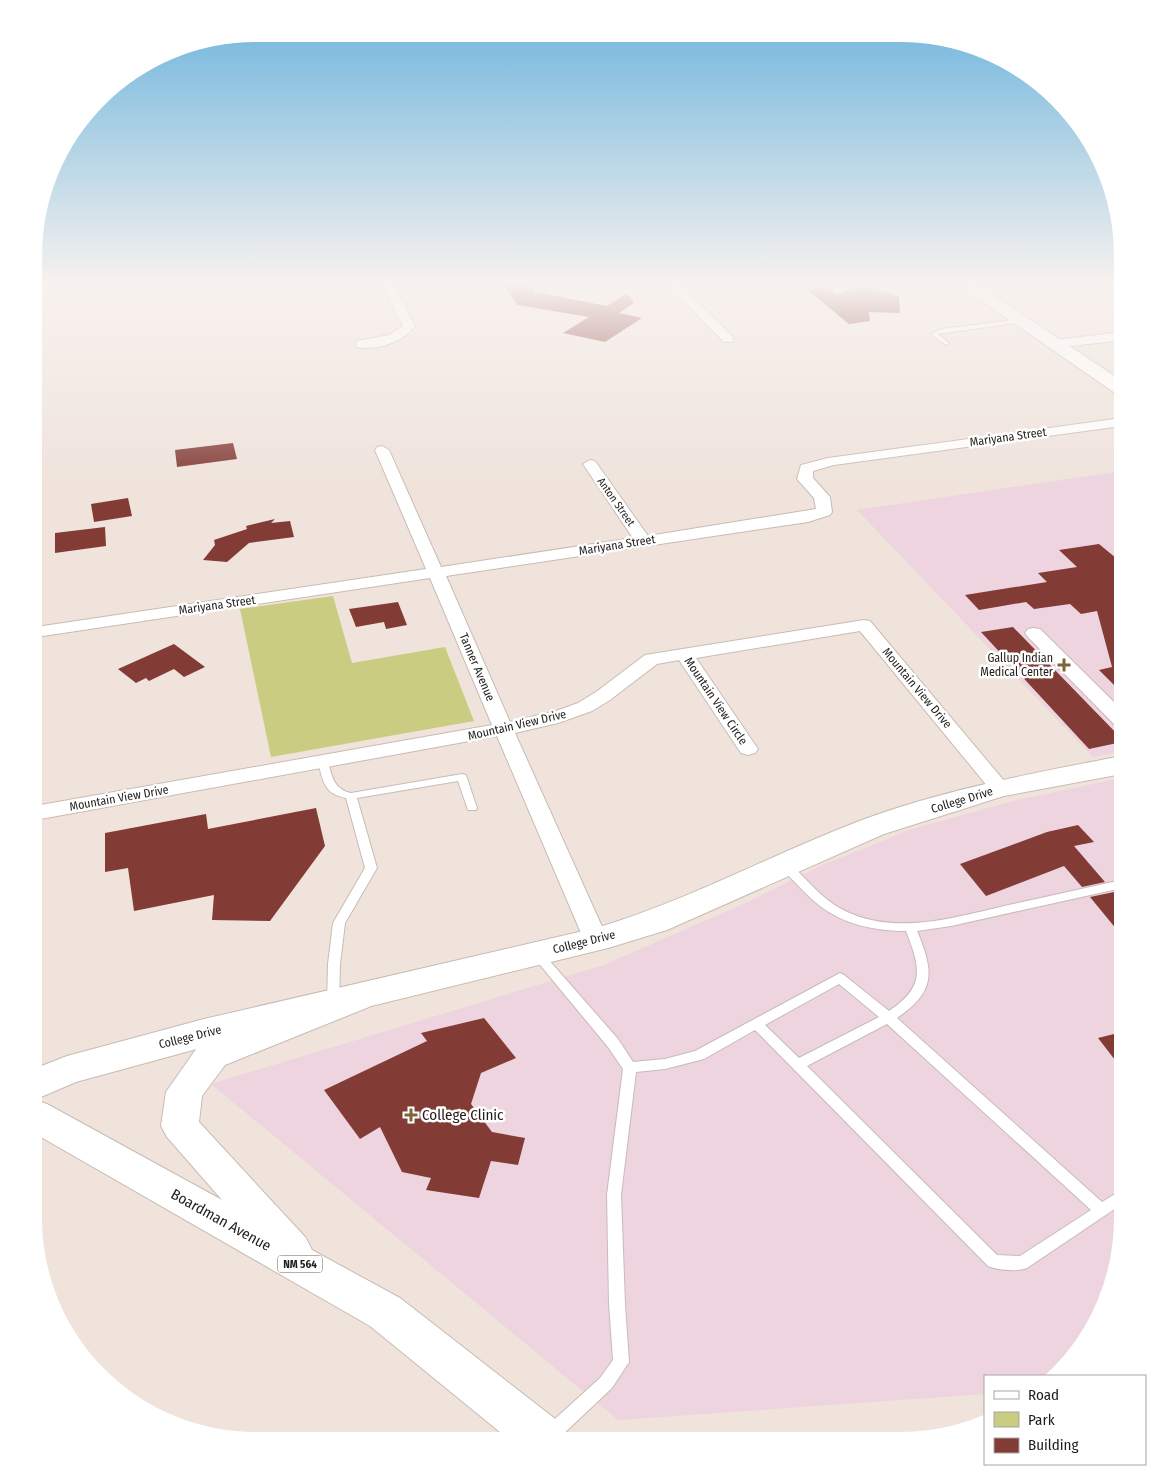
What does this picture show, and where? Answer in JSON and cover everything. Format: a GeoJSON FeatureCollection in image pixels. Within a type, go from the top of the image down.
{"type":"FeatureCollection","features":[{"type":"Feature","properties":{"kind":"main road"},"geometry":{"type":"LineString","coordinates":[[1067,352],[1114,384]]}},
{"type":"Feature","properties":{"kind":"main road","name":"College Drive"},"geometry":{"type":"LineString","coordinates":[[42,1081],[67,1070],[204,1033],[596,940],[656,922],[873,827],[1000,788],[1114,767]]}},
{"type":"Feature","properties":{"kind":"main road"},"geometry":{"type":"LineString","coordinates":[[308,1269],[180,1126],[184,1092],[212,1056],[345,1001]]}},
{"type":"Feature","properties":{"kind":"main road","name":"Boardman Avenue"},"geometry":{"type":"LineString","coordinates":[[42,1119],[385,1312],[536,1432]]}},
{"type":"Feature","properties":{"kind":"street","name":"Mariyana Street"},"geometry":{"type":"LineString","coordinates":[[43,630],[808,517],[824,512],[822,498],[805,479],[806,468],[832,461],[1114,423]]}},
{"type":"Feature","properties":{"kind":"street","name":"Tanner Avenue"},"geometry":{"type":"LineString","coordinates":[[382,450],[596,940]]}},
{"type":"Feature","properties":{"kind":"street","name":"Anton Street"},"geometry":{"type":"LineString","coordinates":[[590,464],[643,541]]}},
{"type":"Feature","properties":{"kind":"street","name":"Mountain View Drive"},"geometry":{"type":"LineString","coordinates":[[42,812],[504,729],[565,716],[596,701],[633,670],[652,659],[864,625],[1000,788]]}},
{"type":"Feature","properties":{"kind":"street"},"geometry":{"type":"LineString","coordinates":[[1034,633],[1114,713]]}},
{"type":"Feature","properties":{"kind":"street","name":"Mountain View Circle"},"geometry":{"type":"LineString","coordinates":[[684,654],[748,749]]}},
{"type":"Feature","properties":{"kind":"lane"},"geometry":{"type":"LineString","coordinates":[[323,762],[330,788],[339,795],[351,796],[462,777],[472,808]]}},
{"type":"Feature","properties":{"kind":"lane"},"geometry":{"type":"LineString","coordinates":[[345,1001],[334,964],[339,923],[371,868],[351,796]]}},
{"type":"Feature","properties":{"kind":"lane"},"geometry":{"type":"LineString","coordinates":[[785,865],[817,897],[839,913],[870,924],[910,927],[950,923],[1114,886]]}},
{"type":"Feature","properties":{"kind":"lane"},"geometry":{"type":"LineString","coordinates":[[798,1065],[889,1018],[920,992],[924,975],[922,955],[910,927]]}},
{"type":"Feature","properties":{"kind":"lane"},"geometry":{"type":"LineString","coordinates":[[537,954],[613,1043],[630,1068],[614,1195],[617,1304],[621,1362],[606,1383],[554,1432]]}},
{"type":"Feature","properties":{"kind":"lane"},"geometry":{"type":"LineString","coordinates":[[630,1068],[665,1064],[699,1055],[840,978],[889,1018],[1102,1211]]}},
{"type":"Feature","properties":{"kind":"lane"},"geometry":{"type":"LineString","coordinates":[[757,1024],[994,1261],[1022,1263],[1114,1202]]}},
{"type":"Feature","properties":{"kind":"shaded area","name":"Gallup Indian Medical Center"},"geometry":{"type":"Polygon","coordinates":[[[1114,472],[1114,753],[1093,757],[857,510],[1114,472]]]}},
{"type":"Feature","properties":{"kind":"shaded area"},"geometry":{"type":"Polygon","coordinates":[[[1114,780],[1114,1218],[1112,1246],[1102,1287],[1085,1325],[1069,1349],[1045,1375],[984,1375],[984,1394],[618,1420],[211,1084],[604,965],[750,901],[820,866],[912,829],[1013,801],[1114,780]]]}},
{"type":"Feature","properties":{"kind":"green space"},"geometry":{"type":"Polygon","coordinates":[[[333,596],[352,663],[445,647],[474,721],[271,757],[240,609],[333,596]]]}},
{"type":"Feature","properties":{"kind":"building"},"geometry":{"type":"Polygon","coordinates":[[[233,443],[237,459],[177,467],[175,450],[233,443]]]}},
{"type":"Feature","properties":{"kind":"building"},"geometry":{"type":"Polygon","coordinates":[[[128,498],[132,516],[94,522],[91,504],[128,498]]]}},
{"type":"Feature","properties":{"kind":"building"},"geometry":{"type":"Polygon","coordinates":[[[275,519],[271,523],[290,521],[294,537],[249,543],[227,562],[203,560],[215,545],[214,540],[247,529],[246,526],[275,519]]]}},
{"type":"Feature","properties":{"kind":"building"},"geometry":{"type":"Polygon","coordinates":[[[105,527],[106,546],[55,553],[55,533],[105,527]]]}},
{"type":"Feature","properties":{"kind":"building"},"geometry":{"type":"Polygon","coordinates":[[[1099,544],[1114,556],[1114,685],[1099,670],[1112,667],[1097,611],[1081,614],[1070,604],[1034,609],[1026,602],[979,610],[965,595],[1047,582],[1038,573],[1077,567],[1059,550],[1099,544]]]}},
{"type":"Feature","properties":{"kind":"building"},"geometry":{"type":"Polygon","coordinates":[[[398,602],[407,625],[386,629],[384,622],[356,627],[349,609],[398,602]]]}},
{"type":"Feature","properties":{"kind":"building"},"geometry":{"type":"Polygon","coordinates":[[[1013,627],[1114,731],[1114,744],[1089,749],[981,632],[1013,627]]]}},
{"type":"Feature","properties":{"kind":"building"},"geometry":{"type":"Polygon","coordinates":[[[174,644],[205,667],[184,677],[174,669],[149,681],[146,678],[136,683],[118,669],[174,644]]]}},
{"type":"Feature","properties":{"kind":"building"},"geometry":{"type":"Polygon","coordinates":[[[316,808],[325,846],[270,921],[212,920],[214,895],[134,911],[128,868],[105,872],[105,833],[206,814],[208,829],[316,808]]]}},
{"type":"Feature","properties":{"kind":"building"},"geometry":{"type":"Polygon","coordinates":[[[1078,825],[1094,842],[1074,846],[1105,882],[1082,887],[1064,866],[986,896],[960,864],[1047,832],[1078,825]]]}},
{"type":"Feature","properties":{"kind":"building"},"geometry":{"type":"Polygon","coordinates":[[[1114,892],[1114,926],[1090,897],[1114,892]]]}},
{"type":"Feature","properties":{"kind":"building","name":"College Clinic"},"geometry":{"type":"Polygon","coordinates":[[[484,1018],[516,1058],[481,1073],[471,1104],[492,1132],[525,1138],[518,1165],[491,1161],[479,1198],[426,1190],[431,1178],[402,1172],[380,1127],[360,1139],[324,1090],[427,1041],[421,1033],[484,1018]]]}},
{"type":"Feature","properties":{"kind":"building"},"geometry":{"type":"Polygon","coordinates":[[[1114,1034],[1114,1059],[1098,1038],[1114,1034]]]}},
{"type":"Feature","properties":{"kind":"place","name":"Gallup Indian Medical Center"},"geometry":{"type":"Point","coordinates":[1064,665]}},
{"type":"Feature","properties":{"kind":"place","name":"College Clinic"},"geometry":{"type":"Point","coordinates":[411,1115]}}]}
